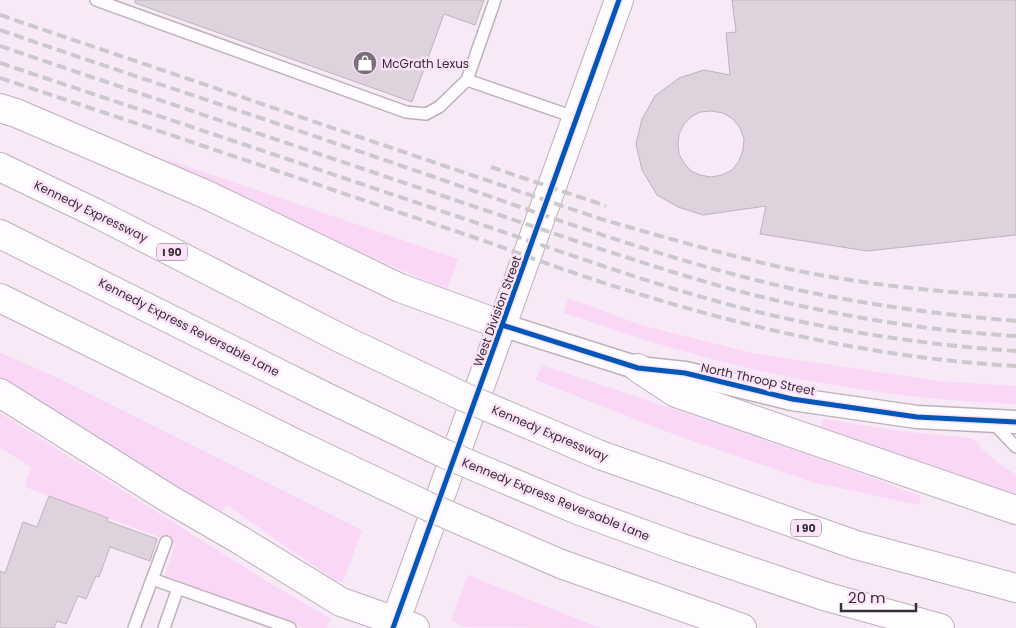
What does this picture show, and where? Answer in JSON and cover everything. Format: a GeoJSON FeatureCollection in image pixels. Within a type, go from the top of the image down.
{"type":"FeatureCollection","features":[{"type":"Feature","properties":{"kind":"main road","name":"West Division Street"},"geometry":{"type":"LineString","coordinates":[[401,626],[502,325],[619,0]]}},
{"type":"Feature","properties":{"kind":"main road"},"geometry":{"type":"LineString","coordinates":[[0,108],[16,113],[205,194],[400,288],[502,325]]}},
{"type":"Feature","properties":{"kind":"main road","name":"Kennedy Expressway"},"geometry":{"type":"LineString","coordinates":[[0,167],[98,214],[342,340],[600,455],[856,545],[1016,588]]}},
{"type":"Feature","properties":{"kind":"main road","name":"Kennedy Express Reversable Lane"},"geometry":{"type":"LineString","coordinates":[[0,234],[322,395],[445,454],[580,511],[824,596],[940,628]]}},
{"type":"Feature","properties":{"kind":"main road"},"geometry":{"type":"LineString","coordinates":[[0,298],[427,506],[561,564],[742,628]]}},
{"type":"Feature","properties":{"kind":"main road"},"geometry":{"type":"LineString","coordinates":[[638,368],[676,393],[1016,510]]}},
{"type":"Feature","properties":{"kind":"main road"},"geometry":{"type":"LineString","coordinates":[[0,393],[171,500],[342,602],[401,626]]}},
{"type":"Feature","properties":{"kind":"street","name":"North Throop Street"},"geometry":{"type":"LineString","coordinates":[[502,325],[638,368],[685,373],[792,399],[917,417],[1016,422]]}},
{"type":"Feature","properties":{"kind":"lane"},"geometry":{"type":"LineString","coordinates":[[96,0],[406,112],[426,114],[439,107],[467,80],[495,0]]}},
{"type":"Feature","properties":{"kind":"lane"},"geometry":{"type":"LineString","coordinates":[[467,80],[577,118]]}},
{"type":"Feature","properties":{"kind":"lane"},"geometry":{"type":"LineString","coordinates":[[991,421],[1016,446]]}},
{"type":"Feature","properties":{"kind":"lane"},"geometry":{"type":"LineString","coordinates":[[134,628],[166,542]]}},
{"type":"Feature","properties":{"kind":"lane"},"geometry":{"type":"LineString","coordinates":[[152,579],[290,628]]}},
{"type":"Feature","properties":{"kind":"lane"},"geometry":{"type":"LineString","coordinates":[[164,628],[178,588]]}},
{"type":"Feature","properties":{"kind":"shaded area"},"geometry":{"type":"Polygon","coordinates":[[[166,159],[458,259],[447,290],[177,171],[166,159]]]}},
{"type":"Feature","properties":{"kind":"shaded area"},"geometry":{"type":"Polygon","coordinates":[[[568,298],[641,325],[757,354],[940,381],[1016,386],[1016,404],[892,394],[809,381],[727,363],[656,343],[564,313],[568,298]]]}},
{"type":"Feature","properties":{"kind":"shaded area"},"geometry":{"type":"Polygon","coordinates":[[[0,353],[50,374],[362,530],[343,582],[334,580],[227,505],[222,512],[0,380],[0,353]]]}},
{"type":"Feature","properties":{"kind":"shaded area"},"geometry":{"type":"Polygon","coordinates":[[[542,365],[812,456],[921,496],[919,505],[812,482],[673,434],[536,380],[542,365]]]}},
{"type":"Feature","properties":{"kind":"shaded area"},"geometry":{"type":"Polygon","coordinates":[[[0,413],[263,579],[331,619],[327,628],[305,628],[164,577],[176,543],[25,487],[31,467],[0,448],[0,413]]]}},
{"type":"Feature","properties":{"kind":"shaded area"},"geometry":{"type":"Polygon","coordinates":[[[824,419],[899,431],[972,438],[1003,467],[1016,474],[1016,494],[819,430],[824,419]]]}},
{"type":"Feature","properties":{"kind":"shaded area"},"geometry":{"type":"Polygon","coordinates":[[[468,575],[600,628],[465,627],[451,620],[468,575]]]}},
{"type":"Feature","properties":{"kind":"building","name":"McGrath Lexus"},"geometry":{"type":"Polygon","coordinates":[[[135,0],[484,0],[475,25],[444,14],[412,102],[135,3],[135,0]]]}},
{"type":"Feature","properties":{"kind":"building"},"geometry":{"type":"Polygon","coordinates":[[[732,0],[1016,0],[1016,235],[867,251],[760,234],[766,206],[703,215],[678,207],[657,195],[642,170],[636,144],[642,119],[655,96],[679,78],[704,70],[730,75],[726,33],[736,32],[732,0]],[[712,111],[700,112],[684,124],[679,134],[679,154],[691,171],[711,177],[722,175],[732,170],[739,161],[744,139],[740,128],[733,119],[723,113],[712,111]]]}},
{"type":"Feature","properties":{"kind":"building"},"geometry":{"type":"Polygon","coordinates":[[[49,496],[108,518],[107,521],[157,539],[150,561],[110,547],[99,577],[96,576],[86,599],[78,596],[66,624],[57,621],[54,628],[0,628],[0,571],[5,573],[23,522],[37,527],[49,496]]]}},
{"type":"Feature","properties":{"kind":"railway"},"geometry":{"type":"LineString","coordinates":[[0,15],[601,219],[718,252],[765,264],[844,279],[959,293],[1016,296]]}},
{"type":"Feature","properties":{"kind":"railway"},"geometry":{"type":"LineString","coordinates":[[0,30],[572,225],[704,266],[781,286],[847,300],[914,310],[1016,321]]}},
{"type":"Feature","properties":{"kind":"railway"},"geometry":{"type":"LineString","coordinates":[[0,46],[591,246],[719,286],[856,317],[952,331],[1016,336]]}},
{"type":"Feature","properties":{"kind":"railway"},"geometry":{"type":"LineString","coordinates":[[0,63],[667,287],[738,307],[806,323],[911,341],[1016,351]]}},
{"type":"Feature","properties":{"kind":"railway"},"geometry":{"type":"LineString","coordinates":[[0,78],[464,234],[580,275],[686,308],[795,335],[849,346],[960,362],[1016,366]]}},
{"type":"Feature","properties":{"kind":"railway"},"geometry":{"type":"LineString","coordinates":[[491,167],[606,206]]}},
{"type":"Feature","properties":{"kind":"cycle path"},"geometry":{"type":"LineString","coordinates":[[393,628],[619,0]]}},
{"type":"Feature","properties":{"kind":"cycle path"},"geometry":{"type":"LineString","coordinates":[[502,325],[638,368],[685,373],[792,399],[917,417],[1016,422]]}},
{"type":"Feature","properties":{"kind":"place","name":"McGrath Lexus"},"geometry":{"type":"Point","coordinates":[365,63]}}]}
